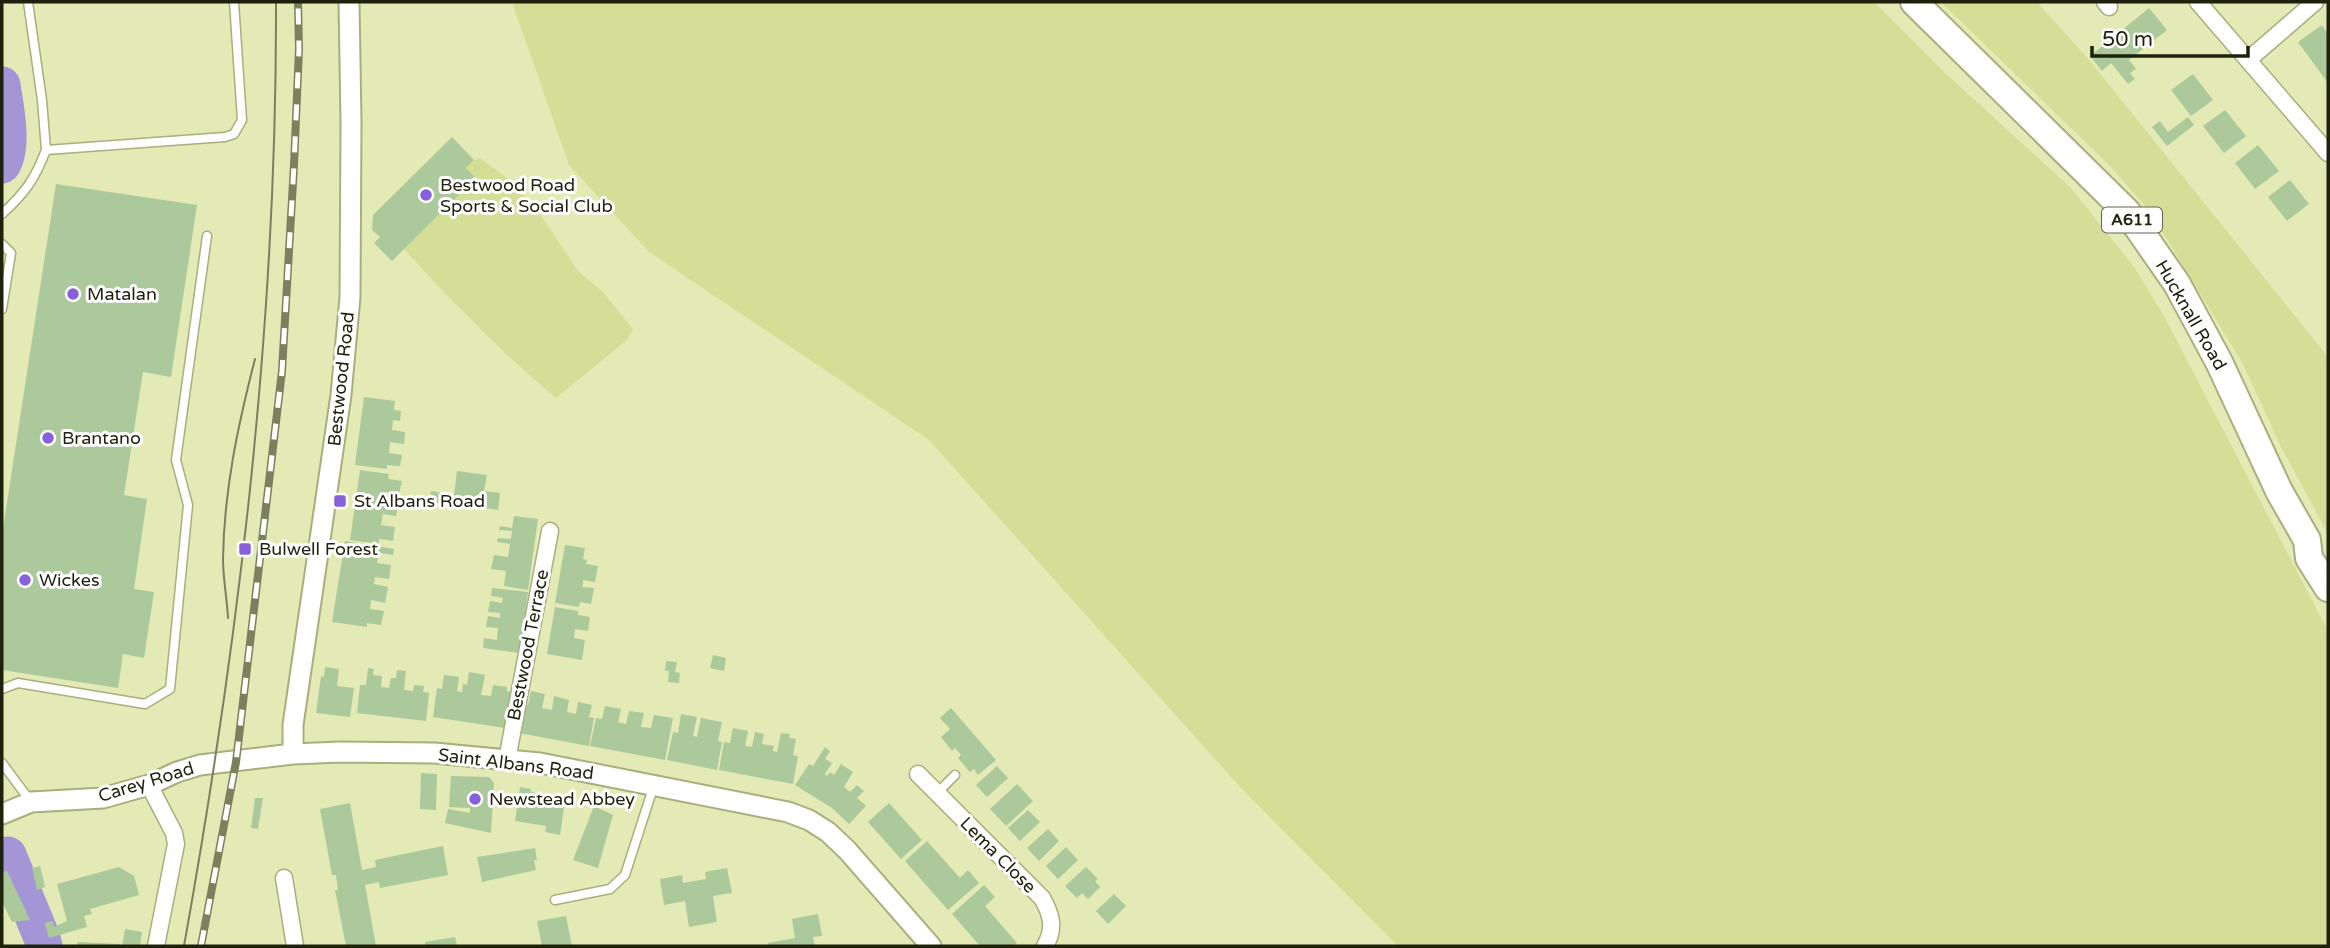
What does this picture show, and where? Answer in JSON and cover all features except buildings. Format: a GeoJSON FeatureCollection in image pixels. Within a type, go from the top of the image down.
{"type":"FeatureCollection","features":[{"type":"Feature","properties":{"kind":"main road","name":"Hucknall Road"},"geometry":{"type":"LineString","coordinates":[[1914,2],[2127,212],[2177,284],[2220,362],[2279,491],[2307,540],[2309,558],[2328,588]]}},
{"type":"Feature","properties":{"kind":"main road","name":"Hucknall Road"},"geometry":{"type":"LineString","coordinates":[[2307,540],[2322,549],[2328,558]]}},
{"type":"Feature","properties":{"kind":"street","name":"Bestwood Road"},"geometry":{"type":"LineString","coordinates":[[293,754],[293,725],[341,395],[350,297],[349,2]]}},
{"type":"Feature","properties":{"kind":"street"},"geometry":{"type":"LineString","coordinates":[[2198,2],[2328,153]]}},
{"type":"Feature","properties":{"kind":"street"},"geometry":{"type":"LineString","coordinates":[[2248,60],[2315,2]]}},
{"type":"Feature","properties":{"kind":"street","name":"Bestwood Terrace"},"geometry":{"type":"LineString","coordinates":[[507,760],[550,531]]}},
{"type":"Feature","properties":{"kind":"street","name":"Saint Albans Road"},"geometry":{"type":"LineString","coordinates":[[293,754],[434,753],[540,763],[788,812],[809,820],[828,832],[847,850],[923,943]]}},
{"type":"Feature","properties":{"kind":"street","name":"Carey Road"},"geometry":{"type":"LineString","coordinates":[[2,814],[31,802],[103,798],[149,785],[200,765],[293,754]]}},
{"type":"Feature","properties":{"kind":"street","name":"Lema Close"},"geometry":{"type":"LineString","coordinates":[[918,774],[1042,898],[1052,923],[1045,946]]}},
{"type":"Feature","properties":{"kind":"street"},"geometry":{"type":"LineString","coordinates":[[149,785],[174,833],[176,844],[156,946]]}},
{"type":"Feature","properties":{"kind":"street"},"geometry":{"type":"LineString","coordinates":[[284,878],[295,946]]}},
{"type":"Feature","properties":{"kind":"lane"},"geometry":{"type":"LineString","coordinates":[[2,214],[15,203],[36,177],[46,150],[28,2]]}},
{"type":"Feature","properties":{"kind":"lane"},"geometry":{"type":"LineString","coordinates":[[46,150],[225,137],[234,134],[242,120],[233,2]]}},
{"type":"Feature","properties":{"kind":"lane"},"geometry":{"type":"LineString","coordinates":[[2,689],[18,683],[145,704],[170,689],[188,505],[176,460],[207,236]]}},
{"type":"Feature","properties":{"kind":"lane"},"geometry":{"type":"LineString","coordinates":[[2,244],[11,254],[2,309]]}},
{"type":"Feature","properties":{"kind":"lane"},"geometry":{"type":"LineString","coordinates":[[2,763],[31,802]]}},
{"type":"Feature","properties":{"kind":"lane"},"geometry":{"type":"LineString","coordinates":[[937,793],[954,775]]}},
{"type":"Feature","properties":{"kind":"lane"},"geometry":{"type":"LineString","coordinates":[[555,900],[610,890],[625,875],[654,784]]}},
{"type":"Feature","properties":{"kind":"green space"},"geometry":{"type":"Polygon","coordinates":[[[512,2],[1874,2],[1942,70],[2071,188],[2134,267],[2164,316],[2328,631],[2328,946],[1398,946],[1241,788],[929,440],[649,252],[569,165],[512,2]]]}},
{"type":"Feature","properties":{"kind":"green space"},"geometry":{"type":"Polygon","coordinates":[[[1941,2],[2037,2],[2090,61],[2328,357],[2328,534],[2281,447],[2243,364],[2151,213],[2110,166],[1941,2]]]}},
{"type":"Feature","properties":{"kind":"green space"},"geometry":{"type":"Polygon","coordinates":[[[480,158],[510,180],[538,211],[578,271],[603,292],[633,329],[627,340],[556,398],[477,326],[404,249],[476,178],[466,168],[480,158]]]}},
{"type":"Feature","properties":{"kind":"waterway"},"geometry":{"type":"LineString","coordinates":[[2,85],[8,137],[6,157],[2,165]]}},
{"type":"Feature","properties":{"kind":"waterway"},"geometry":{"type":"LineString","coordinates":[[8,855],[44,946]]}},
{"type":"Feature","properties":{"kind":"tram line"},"geometry":{"type":"LineString","coordinates":[[184,946],[222,711],[251,476],[270,239],[276,2]]}},
{"type":"Feature","properties":{"kind":"tram line"},"geometry":{"type":"LineString","coordinates":[[228,618],[223,559],[226,508],[238,433],[255,359]]}},
{"type":"Feature","properties":{"kind":"railway"},"geometry":{"type":"LineString","coordinates":[[201,946],[236,762],[282,371],[294,165],[299,49],[298,2]]}},
{"type":"Feature","properties":{"kind":"place","name":"Bestwood Road Sports & Social Club"},"geometry":{"type":"Point","coordinates":[426,195]}},
{"type":"Feature","properties":{"kind":"place","name":"Matalan"},"geometry":{"type":"Point","coordinates":[73,294]}},
{"type":"Feature","properties":{"kind":"place","name":"Brantano"},"geometry":{"type":"Point","coordinates":[48,438]}},
{"type":"Feature","properties":{"kind":"place","name":"St Albans Road"},"geometry":{"type":"Point","coordinates":[340,501]}},
{"type":"Feature","properties":{"kind":"place","name":"Bulwell Forest"},"geometry":{"type":"Point","coordinates":[245,549]}},
{"type":"Feature","properties":{"kind":"place","name":"Wickes"},"geometry":{"type":"Point","coordinates":[25,580]}},
{"type":"Feature","properties":{"kind":"place","name":"Newstead Abbey"},"geometry":{"type":"Point","coordinates":[475,799]}}]}
